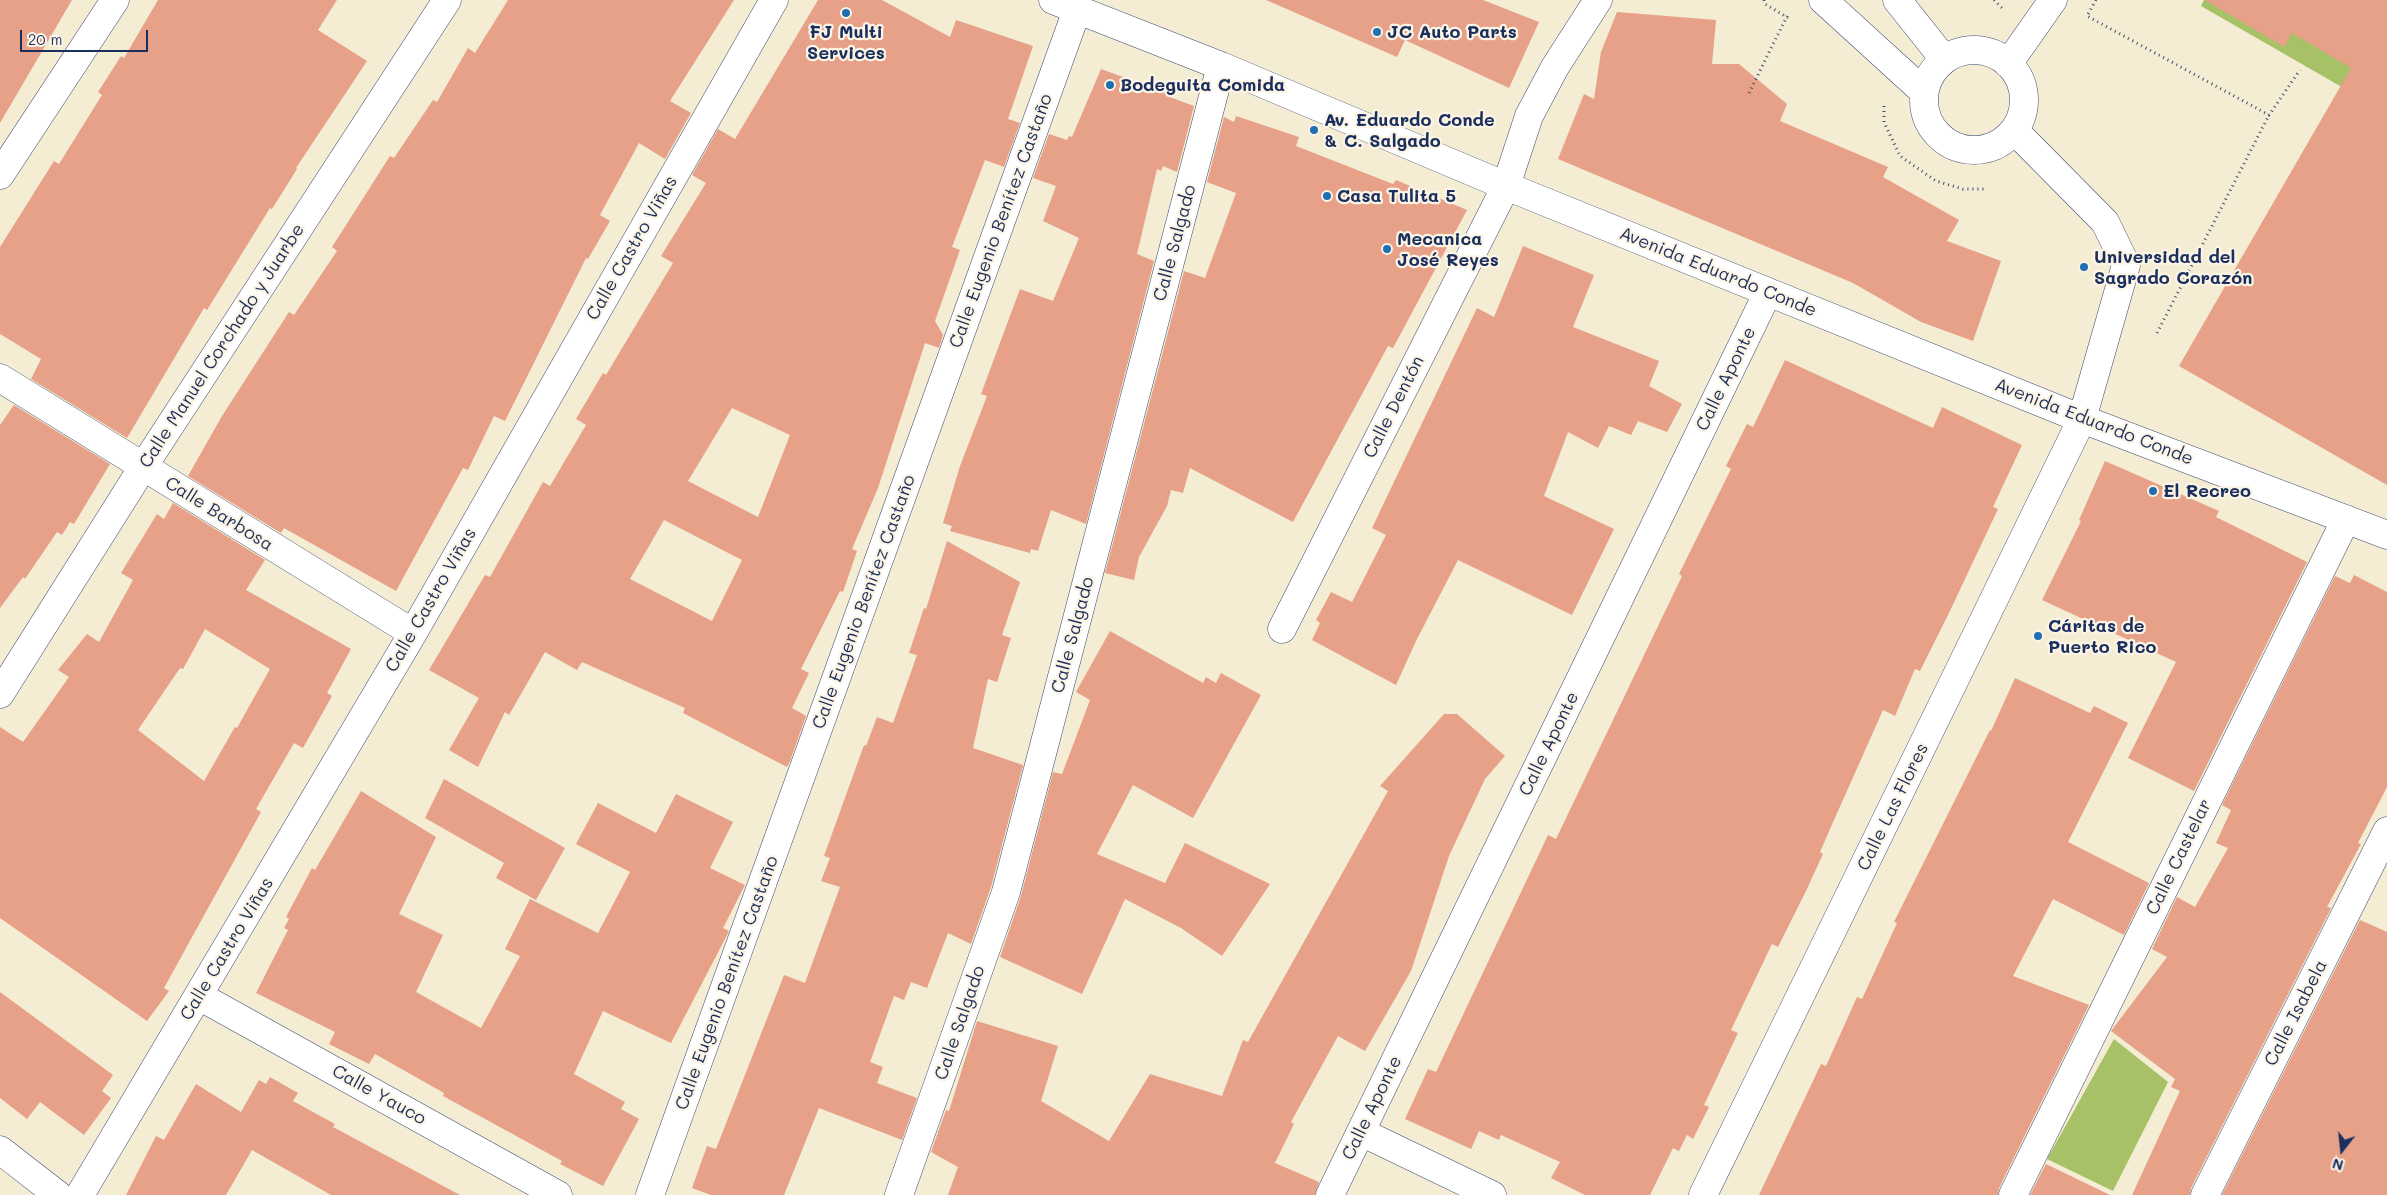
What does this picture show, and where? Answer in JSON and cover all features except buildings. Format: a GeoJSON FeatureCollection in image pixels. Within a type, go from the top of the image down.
{"type":"FeatureCollection","features":[{"type":"Feature","properties":{"kind":"street"},"geometry":{"type":"LineString","coordinates":[[0,175],[115,0]]}},
{"type":"Feature","properties":{"kind":"street","name":"Calle Manuel Corchado y Juarbe"},"geometry":{"type":"LineString","coordinates":[[0,694],[143,468],[447,0]]}},
{"type":"Feature","properties":{"kind":"street","name":"Calle Castro Viñas"},"geometry":{"type":"LineString","coordinates":[[80,1195],[200,996],[413,633],[774,0]]}},
{"type":"Feature","properties":{"kind":"street","name":"Calle Dentón"},"geometry":{"type":"LineString","coordinates":[[1282,629],[1506,186],[1529,116],[1555,67],[1598,0]]}},
{"type":"Feature","properties":{"kind":"street"},"geometry":{"type":"LineString","coordinates":[[1824,0],[1924,92]]}},
{"type":"Feature","properties":{"kind":"street"},"geometry":{"type":"LineString","coordinates":[[1897,0],[1944,59]]}},
{"type":"Feature","properties":{"kind":"street"},"geometry":{"type":"LineString","coordinates":[[2008,64],[2053,0]]}},
{"type":"Feature","properties":{"kind":"street","name":"Avenida Eduardo Conde"},"geometry":{"type":"LineString","coordinates":[[1065,5],[1221,66],[1506,186],[2082,419],[2387,535]]}},
{"type":"Feature","properties":{"kind":"street","name":"Calle Eugenio Benítez Castaño"},"geometry":{"type":"LineString","coordinates":[[650,1195],[1065,5]]}},
{"type":"Feature","properties":{"kind":"street"},"geometry":{"type":"LineString","coordinates":[[1982,50],[2000,57],[2015,70],[2023,88],[2024,108],[2018,126],[2004,140],[1986,148],[1967,149],[1948,142],[1934,130],[1925,112],[1924,92],[1931,74],[1944,59],[1962,51],[1982,50]]}},
{"type":"Feature","properties":{"kind":"street","name":"Calle Salgado"},"geometry":{"type":"LineString","coordinates":[[899,1195],[1006,892],[1221,66]]}},
{"type":"Feature","properties":{"kind":"street","name":"Calle Las Flores"},"geometry":{"type":"LineString","coordinates":[[1703,1195],[2082,419],[2126,265],[2105,222],[2014,130]]}},
{"type":"Feature","properties":{"kind":"street","name":"Calle Aponte"},"geometry":{"type":"LineString","coordinates":[[1330,1195],[1768,292]]}},
{"type":"Feature","properties":{"kind":"street","name":"Calle Barbosa"},"geometry":{"type":"LineString","coordinates":[[0,378],[413,633]]}},
{"type":"Feature","properties":{"kind":"street","name":"Calle Castelar"},"geometry":{"type":"LineString","coordinates":[[2013,1195],[2346,520]]}},
{"type":"Feature","properties":{"kind":"street","name":"Calle Isabela"},"geometry":{"type":"LineString","coordinates":[[2205,1195],[2387,831]]}},
{"type":"Feature","properties":{"kind":"street","name":"Calle Yauco"},"geometry":{"type":"LineString","coordinates":[[200,996],[558,1195]]}},
{"type":"Feature","properties":{"kind":"street"},"geometry":{"type":"LineString","coordinates":[[1360,1132],[1492,1195]]}},
{"type":"Feature","properties":{"kind":"street"},"geometry":{"type":"LineString","coordinates":[[0,1150],[58,1195]]}},
{"type":"Feature","properties":{"kind":"path"},"geometry":{"type":"LineString","coordinates":[[1764,0],[1765,4],[1787,16],[1794,23]]}},
{"type":"Feature","properties":{"kind":"path"},"geometry":{"type":"LineString","coordinates":[[1994,0],[2004,10]]}},
{"type":"Feature","properties":{"kind":"path"},"geometry":{"type":"LineString","coordinates":[[2096,0],[2087,16],[2270,115]]}},
{"type":"Feature","properties":{"kind":"path"},"geometry":{"type":"LineString","coordinates":[[1749,92],[1787,16]]}},
{"type":"Feature","properties":{"kind":"path"},"geometry":{"type":"LineString","coordinates":[[2157,334],[2270,115],[2300,70]]}},
{"type":"Feature","properties":{"kind":"path"},"geometry":{"type":"LineString","coordinates":[[1884,97],[1884,122],[1900,156],[1936,181],[1963,189],[1988,189]]}},
{"type":"Feature","properties":{"kind":"green space"},"geometry":{"type":"Polygon","coordinates":[[[2204,0],[2387,0],[2387,113],[2201,6],[2204,0]]]}},
{"type":"Feature","properties":{"kind":"green space"},"geometry":{"type":"Polygon","coordinates":[[[2114,1039],[2168,1082],[2113,1191],[2047,1159],[2114,1039]]]}},
{"type":"Feature","properties":{"kind":"place","name":"FJ Multi Services"},"geometry":{"type":"Point","coordinates":[846,13]}},
{"type":"Feature","properties":{"kind":"place","name":"JC Auto Parts"},"geometry":{"type":"Point","coordinates":[1377,32]}},
{"type":"Feature","properties":{"kind":"place","name":"Bodeguita Comida"},"geometry":{"type":"Point","coordinates":[1110,85]}},
{"type":"Feature","properties":{"kind":"place","name":"Av. Eduardo Conde & C. Salgado"},"geometry":{"type":"Point","coordinates":[1314,130]}},
{"type":"Feature","properties":{"kind":"place","name":"Casa Tulita 5"},"geometry":{"type":"Point","coordinates":[1327,196]}},
{"type":"Feature","properties":{"kind":"place","name":"Mecanica José Reyes"},"geometry":{"type":"Point","coordinates":[1387,249]}},
{"type":"Feature","properties":{"kind":"place","name":"Universidad del Sagrado Corazón"},"geometry":{"type":"Point","coordinates":[2084,267]}},
{"type":"Feature","properties":{"kind":"place","name":"El Recreo"},"geometry":{"type":"Point","coordinates":[2153,491]}},
{"type":"Feature","properties":{"kind":"place","name":"Cáritas de Puerto Rico"},"geometry":{"type":"Point","coordinates":[2038,636]}}]}
